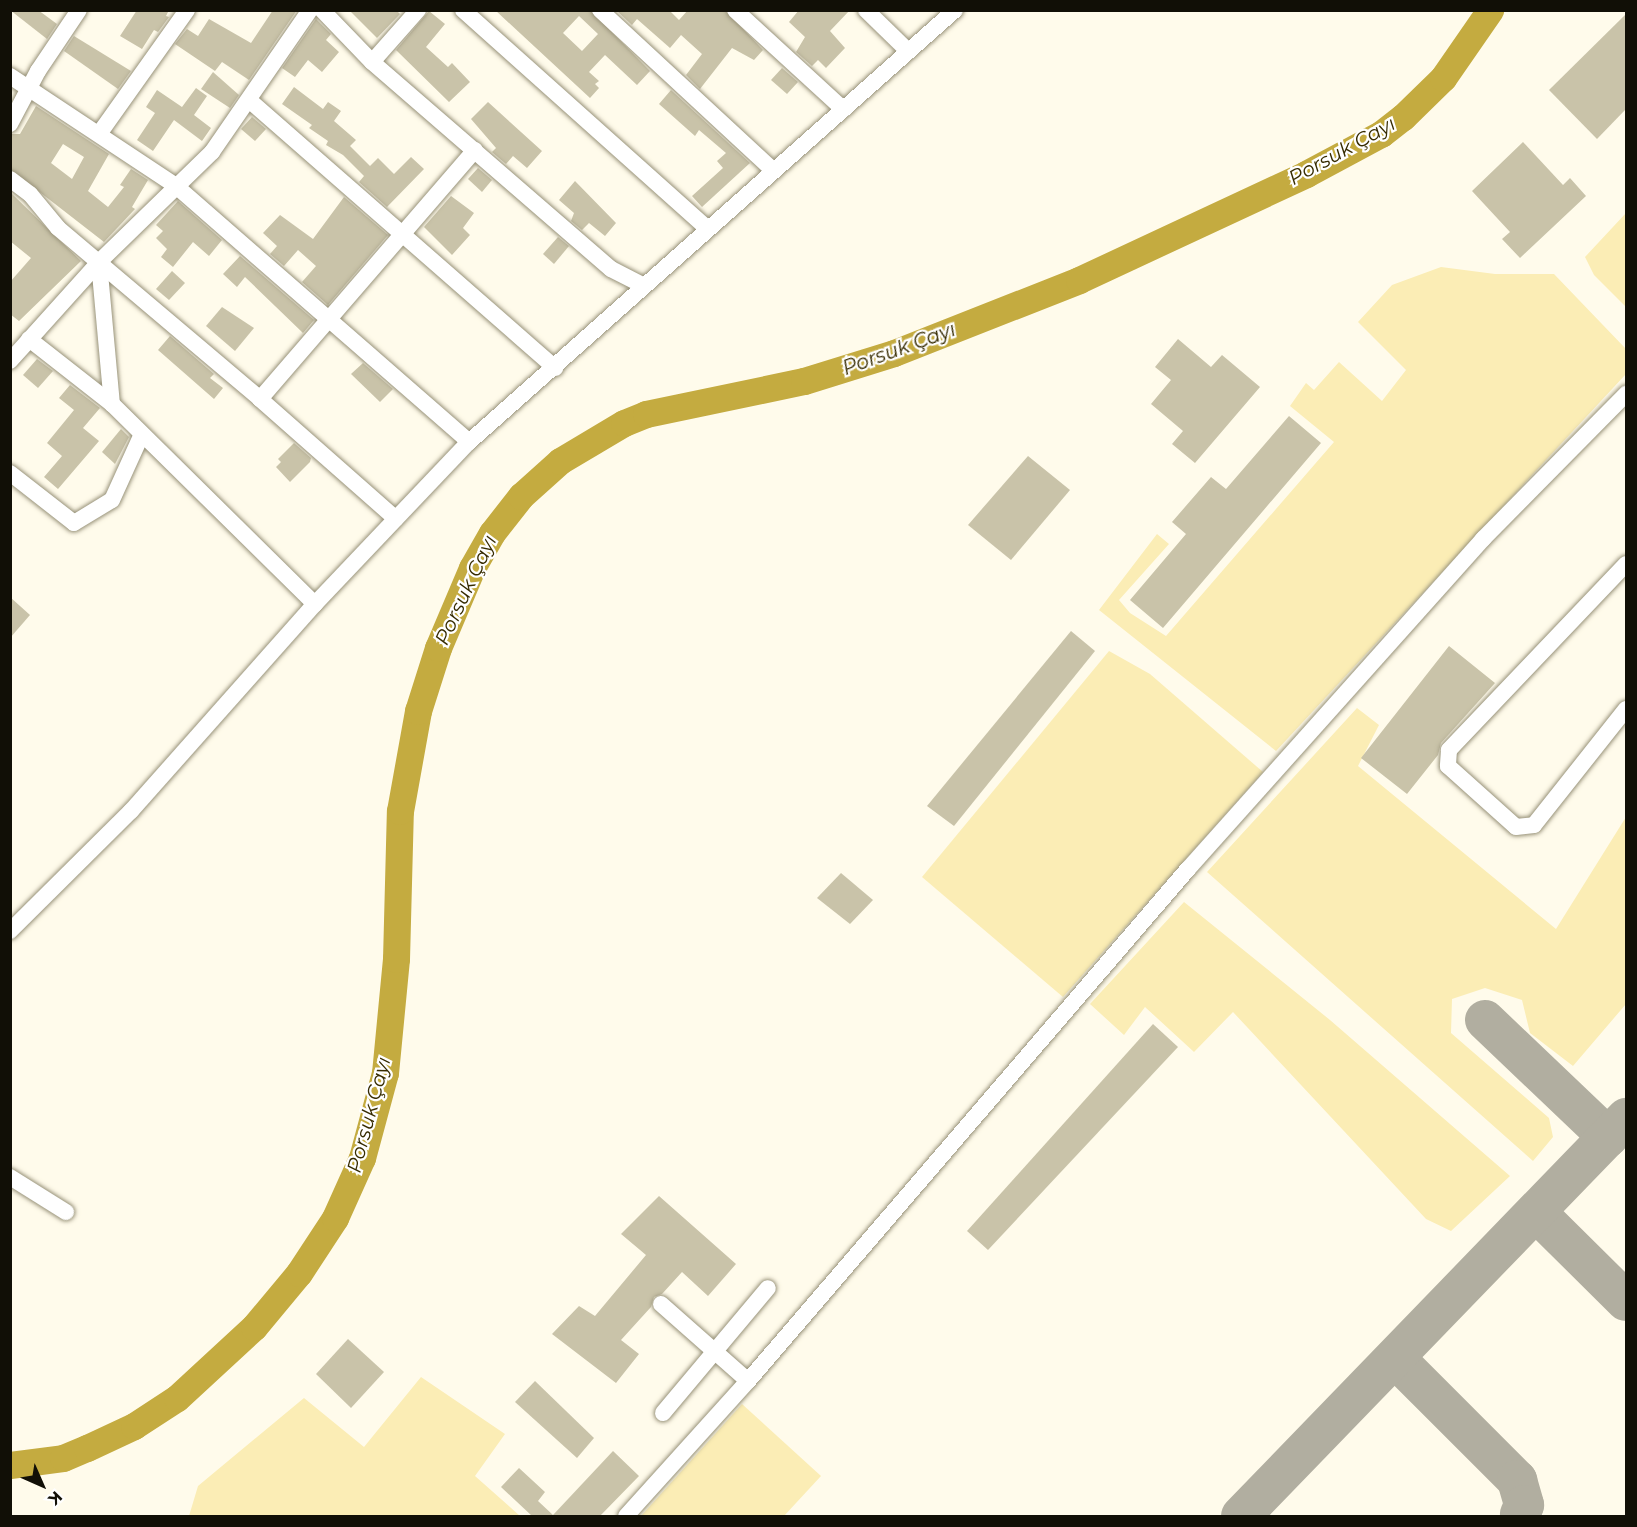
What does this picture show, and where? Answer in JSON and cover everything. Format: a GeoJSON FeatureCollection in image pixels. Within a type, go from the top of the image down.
{"type":"FeatureCollection","features":[{"type":"Feature","properties":{"kind":"street"},"geometry":{"type":"LineString","coordinates":[[10,124],[29,88],[79,10]]}},
{"type":"Feature","properties":{"kind":"street"},"geometry":{"type":"LineString","coordinates":[[99,134],[187,10]]}},
{"type":"Feature","properties":{"kind":"street"},"geometry":{"type":"LineString","coordinates":[[10,361],[99,261],[212,152],[310,10]]}},
{"type":"Feature","properties":{"kind":"street"},"geometry":{"type":"LineString","coordinates":[[322,10],[372,62],[611,269],[643,285]]}},
{"type":"Feature","properties":{"kind":"street"},"geometry":{"type":"LineString","coordinates":[[372,62],[418,10]]}},
{"type":"Feature","properties":{"kind":"street"},"geometry":{"type":"LineString","coordinates":[[463,10],[707,228]]}},
{"type":"Feature","properties":{"kind":"street"},"geometry":{"type":"LineString","coordinates":[[600,10],[773,170]]}},
{"type":"Feature","properties":{"kind":"street"},"geometry":{"type":"LineString","coordinates":[[735,10],[843,109]]}},
{"type":"Feature","properties":{"kind":"street"},"geometry":{"type":"LineString","coordinates":[[866,10],[908,51]]}},
{"type":"Feature","properties":{"kind":"street"},"geometry":{"type":"LineString","coordinates":[[10,931],[130,812],[315,604],[468,442],[555,368],[643,285],[955,10]]}},
{"type":"Feature","properties":{"kind":"street"},"geometry":{"type":"LineString","coordinates":[[10,76],[176,186],[468,442]]}},
{"type":"Feature","properties":{"kind":"street"},"geometry":{"type":"LineString","coordinates":[[249,100],[555,368]]}},
{"type":"Feature","properties":{"kind":"street"},"geometry":{"type":"LineString","coordinates":[[260,399],[331,320],[475,150]]}},
{"type":"Feature","properties":{"kind":"street"},"geometry":{"type":"LineString","coordinates":[[10,179],[30,194],[58,228],[260,399],[396,519]]}},
{"type":"Feature","properties":{"kind":"street"},"geometry":{"type":"LineString","coordinates":[[99,261],[112,404]]}},
{"type":"Feature","properties":{"kind":"street"},"geometry":{"type":"LineString","coordinates":[[29,339],[112,404],[315,604]]}},
{"type":"Feature","properties":{"kind":"street"},"geometry":{"type":"LineString","coordinates":[[626,1516],[747,1381],[1188,869],[1484,539],[1626,394]]}},
{"type":"Feature","properties":{"kind":"street"},"geometry":{"type":"LineString","coordinates":[[10,473],[75,523],[112,500],[142,434]]}},
{"type":"Feature","properties":{"kind":"street"},"geometry":{"type":"LineString","coordinates":[[1626,564],[1449,750],[1448,766],[1516,827],[1534,825],[1626,709]]}},
{"type":"Feature","properties":{"kind":"street"},"geometry":{"type":"LineString","coordinates":[[10,1177],[66,1212]]}},
{"type":"Feature","properties":{"kind":"street"},"geometry":{"type":"LineString","coordinates":[[663,1413],[768,1288]]}},
{"type":"Feature","properties":{"kind":"street"},"geometry":{"type":"LineString","coordinates":[[661,1305],[747,1381]]}},
{"type":"Feature","properties":{"kind":"shaded area"},"geometry":{"type":"Polygon","coordinates":[[[1626,213],[1626,307],[1594,275],[1585,257],[1626,213]]]}},
{"type":"Feature","properties":{"kind":"shaded area"},"geometry":{"type":"Polygon","coordinates":[[[1441,267],[1495,274],[1554,274],[1626,349],[1626,374],[1276,751],[1099,610],[1157,534],[1169,544],[1119,600],[1130,613],[1166,636],[1334,442],[1290,406],[1306,383],[1314,390],[1339,362],[1382,401],[1406,370],[1358,322],[1392,285],[1441,267]]]}},
{"type":"Feature","properties":{"kind":"shaded area"},"geometry":{"type":"Polygon","coordinates":[[[1109,651],[1150,674],[1263,772],[1063,997],[922,877],[1109,651]]]}},
{"type":"Feature","properties":{"kind":"shaded area"},"geometry":{"type":"Polygon","coordinates":[[[1357,708],[1379,725],[1358,766],[1556,929],[1626,817],[1626,1004],[1573,1066],[1530,1033],[1522,1000],[1485,988],[1452,999],[1451,1033],[1549,1118],[1553,1137],[1533,1161],[1207,872],[1357,708]]]}},
{"type":"Feature","properties":{"kind":"shaded area"},"geometry":{"type":"Polygon","coordinates":[[[1184,902],[1330,1020],[1510,1176],[1451,1231],[1426,1219],[1233,1012],[1194,1052],[1145,1007],[1124,1035],[1090,1004],[1184,902]]]}},
{"type":"Feature","properties":{"kind":"shaded area"},"geometry":{"type":"Polygon","coordinates":[[[421,1377],[505,1434],[475,1476],[520,1516],[189,1516],[198,1486],[304,1398],[364,1447],[421,1377]]]}},
{"type":"Feature","properties":{"kind":"shaded area"},"geometry":{"type":"Polygon","coordinates":[[[742,1404],[821,1476],[784,1516],[641,1516],[742,1404]]]}},
{"type":"Feature","properties":{"kind":"building"},"geometry":{"type":"Polygon","coordinates":[[[10,10],[38,10],[57,24],[47,39],[10,10]]]}},
{"type":"Feature","properties":{"kind":"building"},"geometry":{"type":"Polygon","coordinates":[[[137,10],[169,10],[166,16],[169,17],[158,32],[154,30],[142,49],[120,36],[137,10]]]}},
{"type":"Feature","properties":{"kind":"building"},"geometry":{"type":"Polygon","coordinates":[[[273,10],[297,10],[249,80],[222,62],[215,71],[175,44],[187,29],[198,36],[209,19],[251,43],[273,10]]]}},
{"type":"Feature","properties":{"kind":"building"},"geometry":{"type":"Polygon","coordinates":[[[349,10],[396,10],[400,14],[377,38],[349,10]]]}},
{"type":"Feature","properties":{"kind":"building"},"geometry":{"type":"Polygon","coordinates":[[[495,10],[590,10],[650,71],[637,85],[605,55],[589,72],[599,81],[595,84],[599,88],[590,98],[495,10]],[[579,16],[563,33],[582,51],[598,34],[579,16]]]}},
{"type":"Feature","properties":{"kind":"building"},"geometry":{"type":"Polygon","coordinates":[[[616,10],[669,10],[679,20],[688,10],[725,10],[763,50],[754,60],[732,48],[700,89],[686,75],[702,54],[681,35],[670,48],[637,19],[632,25],[616,10]]]}},
{"type":"Feature","properties":{"kind":"building"},"geometry":{"type":"Polygon","coordinates":[[[799,10],[850,10],[830,31],[845,48],[826,68],[818,60],[812,66],[796,52],[805,37],[789,22],[799,10]]]}},
{"type":"Feature","properties":{"kind":"building"},"geometry":{"type":"Polygon","coordinates":[[[429,11],[445,24],[426,47],[448,67],[452,63],[470,82],[449,102],[396,50],[429,11]]]}},
{"type":"Feature","properties":{"kind":"building"},"geometry":{"type":"Polygon","coordinates":[[[1626,14],[1626,109],[1597,139],[1549,90],[1626,14]]]}},
{"type":"Feature","properties":{"kind":"building"},"geometry":{"type":"Polygon","coordinates":[[[316,19],[331,34],[326,40],[339,52],[322,72],[308,60],[295,77],[282,68],[316,19]]]}},
{"type":"Feature","properties":{"kind":"building"},"geometry":{"type":"Polygon","coordinates":[[[74,36],[131,71],[118,89],[64,51],[74,36]]]}},
{"type":"Feature","properties":{"kind":"building"},"geometry":{"type":"Polygon","coordinates":[[[782,68],[798,82],[787,94],[771,80],[782,68]]]}},
{"type":"Feature","properties":{"kind":"building"},"geometry":{"type":"Polygon","coordinates":[[[213,72],[239,95],[230,108],[201,89],[213,72]]]}},
{"type":"Feature","properties":{"kind":"building"},"geometry":{"type":"Polygon","coordinates":[[[294,87],[323,109],[328,102],[341,111],[334,121],[356,140],[350,146],[370,166],[378,158],[394,174],[411,157],[424,169],[387,207],[359,182],[364,176],[343,155],[326,145],[328,141],[309,128],[312,125],[282,104],[294,87]]]}},
{"type":"Feature","properties":{"kind":"building"},"geometry":{"type":"Polygon","coordinates":[[[196,88],[207,96],[194,115],[211,128],[202,141],[174,120],[153,151],[137,140],[155,113],[146,107],[157,90],[182,107],[196,88]]]}},
{"type":"Feature","properties":{"kind":"building"},"geometry":{"type":"Polygon","coordinates":[[[671,90],[750,163],[702,207],[692,196],[723,168],[717,161],[726,153],[699,130],[695,136],[659,104],[671,90]]]}},
{"type":"Feature","properties":{"kind":"building"},"geometry":{"type":"Polygon","coordinates":[[[488,102],[542,151],[527,168],[513,156],[506,164],[492,152],[496,148],[471,119],[488,102]]]}},
{"type":"Feature","properties":{"kind":"building"},"geometry":{"type":"Polygon","coordinates":[[[36,106],[109,154],[88,191],[108,207],[124,187],[120,185],[131,169],[148,180],[132,207],[135,209],[104,242],[10,169],[10,134],[20,134],[36,106]],[[63,144],[51,163],[72,179],[84,157],[63,144]]]}},
{"type":"Feature","properties":{"kind":"building"},"geometry":{"type":"Polygon","coordinates":[[[252,117],[266,129],[255,141],[241,129],[252,117]]]}},
{"type":"Feature","properties":{"kind":"building"},"geometry":{"type":"Polygon","coordinates":[[[1523,142],[1563,185],[1570,178],[1586,196],[1520,258],[1502,239],[1510,232],[1472,191],[1523,142]]]}},
{"type":"Feature","properties":{"kind":"building"},"geometry":{"type":"Polygon","coordinates":[[[478,168],[492,180],[482,192],[468,179],[478,168]]]}},
{"type":"Feature","properties":{"kind":"building"},"geometry":{"type":"Polygon","coordinates":[[[575,181],[616,223],[605,236],[589,223],[582,230],[571,221],[574,213],[559,200],[575,181]]]}},
{"type":"Feature","properties":{"kind":"building"},"geometry":{"type":"Polygon","coordinates":[[[10,192],[81,261],[19,321],[10,314],[10,282],[31,258],[10,241],[10,192]]]}},
{"type":"Feature","properties":{"kind":"building"},"geometry":{"type":"Polygon","coordinates":[[[451,196],[474,213],[463,228],[470,235],[452,255],[424,227],[451,196]]]}},
{"type":"Feature","properties":{"kind":"building"},"geometry":{"type":"Polygon","coordinates":[[[344,197],[388,235],[328,305],[302,282],[316,266],[298,250],[284,266],[270,254],[277,246],[263,233],[280,215],[313,239],[344,197]]]}},
{"type":"Feature","properties":{"kind":"building"},"geometry":{"type":"Polygon","coordinates":[[[178,201],[222,240],[209,256],[193,242],[173,267],[161,257],[167,249],[156,238],[163,231],[156,225],[178,201]]]}},
{"type":"Feature","properties":{"kind":"building"},"geometry":{"type":"Polygon","coordinates":[[[558,237],[569,246],[554,264],[543,254],[558,237]]]}},
{"type":"Feature","properties":{"kind":"building"},"geometry":{"type":"Polygon","coordinates":[[[240,256],[314,320],[303,333],[245,277],[237,287],[223,274],[240,256]]]}},
{"type":"Feature","properties":{"kind":"building"},"geometry":{"type":"Polygon","coordinates":[[[172,271],[185,283],[169,300],[156,289],[172,271]]]}},
{"type":"Feature","properties":{"kind":"building"},"geometry":{"type":"Polygon","coordinates":[[[222,307],[254,328],[235,351],[206,326],[222,307]]]}},
{"type":"Feature","properties":{"kind":"building"},"geometry":{"type":"Polygon","coordinates":[[[170,336],[214,374],[210,378],[223,388],[214,399],[158,350],[170,336]]]}},
{"type":"Feature","properties":{"kind":"building"},"geometry":{"type":"Polygon","coordinates":[[[1178,339],[1211,367],[1222,355],[1260,387],[1195,463],[1172,444],[1183,431],[1151,404],[1171,380],[1155,367],[1178,339]]]}},
{"type":"Feature","properties":{"kind":"building"},"geometry":{"type":"Polygon","coordinates":[[[37,359],[53,371],[38,388],[23,375],[37,359]]]}},
{"type":"Feature","properties":{"kind":"building"},"geometry":{"type":"Polygon","coordinates":[[[363,363],[393,389],[380,402],[351,374],[363,363]]]}},
{"type":"Feature","properties":{"kind":"building"},"geometry":{"type":"Polygon","coordinates":[[[70,385],[100,408],[83,428],[99,441],[58,489],[44,477],[62,456],[47,443],[74,410],[59,398],[70,385]]]}},
{"type":"Feature","properties":{"kind":"building"},"geometry":{"type":"Polygon","coordinates":[[[1289,416],[1321,443],[1163,628],[1130,600],[1186,534],[1172,522],[1211,477],[1226,489],[1289,416]]]}},
{"type":"Feature","properties":{"kind":"building"},"geometry":{"type":"Polygon","coordinates":[[[121,429],[129,437],[115,464],[102,452],[121,429]]]}},
{"type":"Feature","properties":{"kind":"building"},"geometry":{"type":"Polygon","coordinates":[[[294,443],[311,458],[310,462],[290,482],[276,467],[281,462],[278,459],[294,443]]]}},
{"type":"Feature","properties":{"kind":"building"},"geometry":{"type":"Polygon","coordinates":[[[1028,456],[1070,490],[1011,560],[968,525],[1028,456]]]}},
{"type":"Feature","properties":{"kind":"building"},"geometry":{"type":"Polygon","coordinates":[[[10,597],[30,615],[10,638],[10,597]]]}},
{"type":"Feature","properties":{"kind":"building"},"geometry":{"type":"Polygon","coordinates":[[[1071,631],[1095,651],[954,826],[927,806],[1071,631]]]}},
{"type":"Feature","properties":{"kind":"building"},"geometry":{"type":"Polygon","coordinates":[[[1449,646],[1495,683],[1441,743],[1438,755],[1407,794],[1361,758],[1449,646]]]}},
{"type":"Feature","properties":{"kind":"building"},"geometry":{"type":"Polygon","coordinates":[[[841,873],[873,900],[850,924],[817,898],[841,873]]]}},
{"type":"Feature","properties":{"kind":"building"},"geometry":{"type":"Polygon","coordinates":[[[1153,1024],[1178,1047],[988,1250],[967,1231],[1153,1024]]]}},
{"type":"Feature","properties":{"kind":"building"},"geometry":{"type":"Polygon","coordinates":[[[659,1196],[736,1264],[708,1296],[682,1272],[662,1294],[654,1297],[651,1307],[621,1340],[639,1354],[616,1383],[552,1334],[579,1306],[595,1316],[646,1255],[621,1234],[659,1196]]]}},
{"type":"Feature","properties":{"kind":"building"},"geometry":{"type":"Polygon","coordinates":[[[348,1339],[384,1372],[351,1408],[316,1374],[348,1339]]]}},
{"type":"Feature","properties":{"kind":"building"},"geometry":{"type":"Polygon","coordinates":[[[535,1381],[594,1438],[577,1458],[515,1402],[535,1381]]]}},
{"type":"Feature","properties":{"kind":"building"},"geometry":{"type":"Polygon","coordinates":[[[613,1451],[639,1476],[600,1516],[532,1516],[501,1487],[519,1468],[545,1492],[538,1501],[553,1515],[613,1451]]]}},
{"type":"Feature","properties":{"kind":"waterway","name":"Porsuk Çayı"},"geometry":{"type":"LineString","coordinates":[[10,1465],[63,1458],[134,1426],[177,1398],[254,1327],[299,1273],[335,1218],[362,1158],[385,1073],[396,959],[400,811],[418,711],[438,648],[472,568],[492,533],[521,496],[560,461],[624,423],[646,414],[804,381],[894,353],[1079,280],[1306,174],[1381,134],[1403,117],[1443,78],[1490,10]]}},
{"type":"Feature","properties":{"kind":"taxiway"},"geometry":{"type":"LineString","coordinates":[[1485,1020],[1608,1137]]}},
{"type":"Feature","properties":{"kind":"taxiway"},"geometry":{"type":"LineString","coordinates":[[1241,1516],[1626,1118]]}},
{"type":"Feature","properties":{"kind":"taxiway"},"geometry":{"type":"LineString","coordinates":[[1537,1213],[1626,1301]]}},
{"type":"Feature","properties":{"kind":"taxiway"},"geometry":{"type":"LineString","coordinates":[[1395,1358],[1517,1480],[1524,1505],[1520,1514]]}}]}
